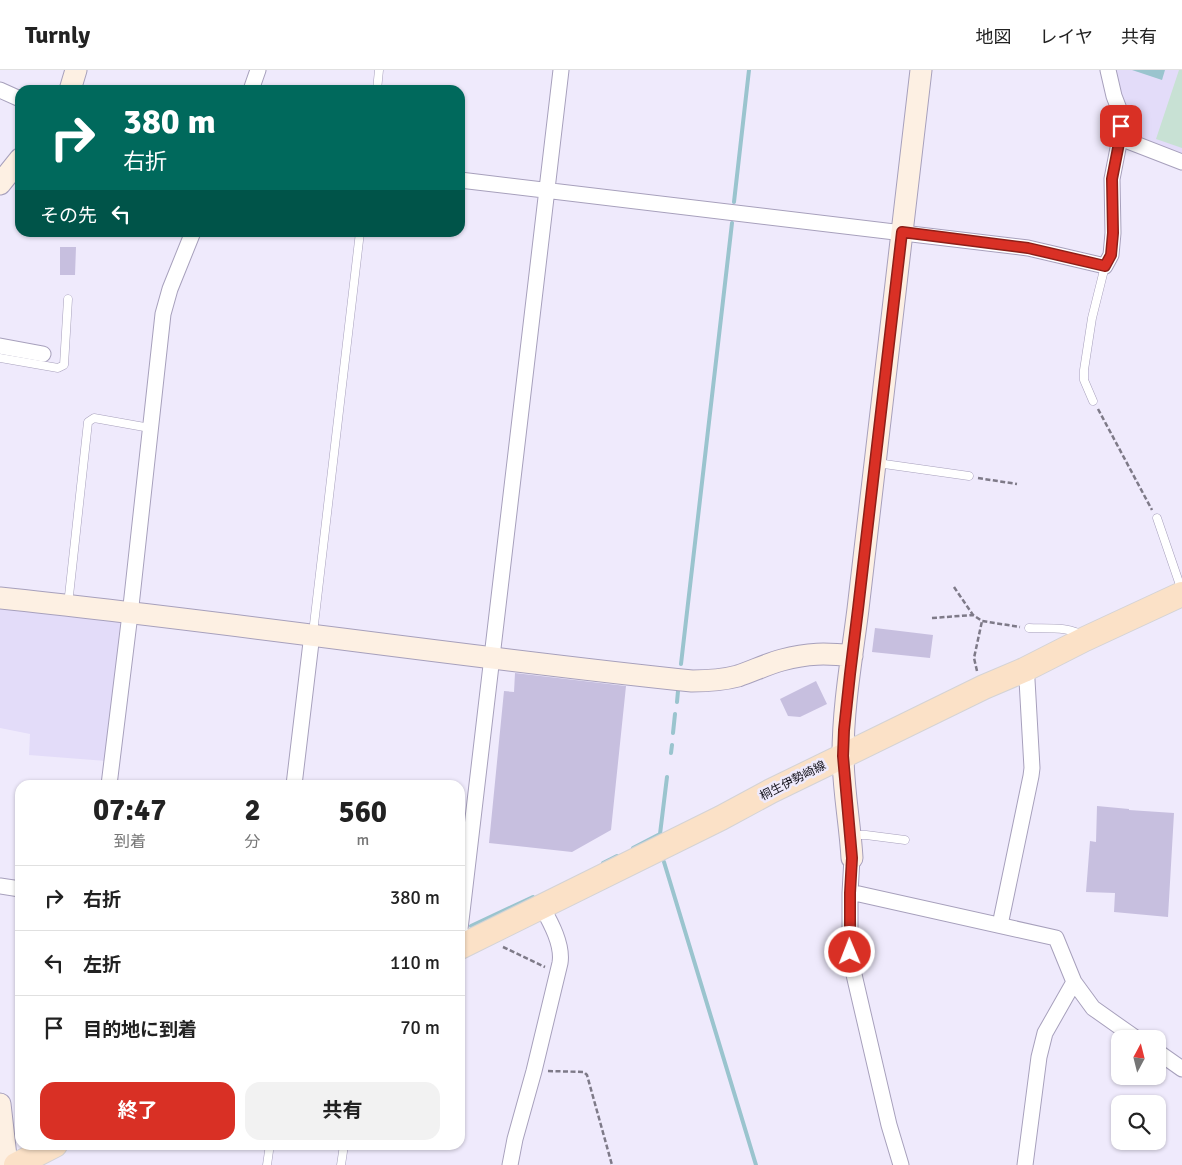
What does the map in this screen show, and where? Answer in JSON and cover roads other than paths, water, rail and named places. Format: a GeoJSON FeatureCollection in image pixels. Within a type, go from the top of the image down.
{"type":"FeatureCollection","features":[{"type":"Feature","properties":{"kind":"main road","name":"桐生伊勢崎線"},"geometry":{"type":"LineString","coordinates":[[465,944],[721,818],[771,791],[1182,592]]}},
{"type":"Feature","properties":{"kind":"main road"},"geometry":{"type":"LineString","coordinates":[[16,1165],[45,1150]]}},
{"type":"Feature","properties":{"kind":"street"},"geometry":{"type":"LineString","coordinates":[[72,85],[76,70]]}},
{"type":"Feature","properties":{"kind":"street"},"geometry":{"type":"LineString","coordinates":[[253,85],[258,70]]}},
{"type":"Feature","properties":{"kind":"street"},"geometry":{"type":"LineString","coordinates":[[465,886],[561,70]]}},
{"type":"Feature","properties":{"kind":"street"},"geometry":{"type":"LineString","coordinates":[[901,1165],[889,1125],[852,966],[850,893],[852,858],[843,756],[852,656],[921,70]]}},
{"type":"Feature","properties":{"kind":"street"},"geometry":{"type":"LineString","coordinates":[[465,181],[1028,248],[1105,266],[1111,255],[1113,233],[1112,179],[1121,126],[1119,109],[1108,70]]}},
{"type":"Feature","properties":{"kind":"street"},"geometry":{"type":"LineString","coordinates":[[0,90],[15,97]]}},
{"type":"Feature","properties":{"kind":"street"},"geometry":{"type":"LineString","coordinates":[[1120,138],[1182,162]]}},
{"type":"Feature","properties":{"kind":"street"},"geometry":{"type":"LineString","coordinates":[[0,184],[15,165]]}},
{"type":"Feature","properties":{"kind":"street"},"geometry":{"type":"LineString","coordinates":[[110,780],[163,314],[170,289],[191,237]]}},
{"type":"Feature","properties":{"kind":"street"},"geometry":{"type":"LineString","coordinates":[[0,346],[43,354]]}},
{"type":"Feature","properties":{"kind":"street"},"geometry":{"type":"LineString","coordinates":[[0,598],[130,612],[671,679],[708,681],[728,678],[799,656],[826,653],[852,656]]}},
{"type":"Feature","properties":{"kind":"street"},"geometry":{"type":"LineString","coordinates":[[295,780],[312,634]]}},
{"type":"Feature","properties":{"kind":"street"},"geometry":{"type":"LineString","coordinates":[[1000,925],[1032,768],[1024,670]]}},
{"type":"Feature","properties":{"kind":"street"},"geometry":{"type":"LineString","coordinates":[[0,886],[15,888]]}},
{"type":"Feature","properties":{"kind":"street"},"geometry":{"type":"LineString","coordinates":[[850,893],[1056,938],[1074,982],[1093,1008],[1125,1030]]}},
{"type":"Feature","properties":{"kind":"street"},"geometry":{"type":"LineString","coordinates":[[510,1165],[562,954],[542,907]]}},
{"type":"Feature","properties":{"kind":"street"},"geometry":{"type":"LineString","coordinates":[[1025,1165],[1039,1057],[1045,1033],[1074,982]]}},
{"type":"Feature","properties":{"kind":"street"},"geometry":{"type":"LineString","coordinates":[[1166,1057],[1182,1068]]}},
{"type":"Feature","properties":{"kind":"street"},"geometry":{"type":"LineString","coordinates":[[0,1104],[7,1165]]}},
{"type":"Feature","properties":{"kind":"lane"},"geometry":{"type":"LineString","coordinates":[[378,85],[379,70]]}},
{"type":"Feature","properties":{"kind":"lane"},"geometry":{"type":"LineString","coordinates":[[312,634],[359,237]]}},
{"type":"Feature","properties":{"kind":"lane"},"geometry":{"type":"LineString","coordinates":[[1093,402],[1084,380],[1084,370],[1092,318],[1105,266]]}},
{"type":"Feature","properties":{"kind":"lane"},"geometry":{"type":"LineString","coordinates":[[0,358],[58,368],[64,365],[68,299]]}},
{"type":"Feature","properties":{"kind":"lane"},"geometry":{"type":"LineString","coordinates":[[68,605],[88,422],[94,418],[150,428]]}},
{"type":"Feature","properties":{"kind":"lane"},"geometry":{"type":"LineString","coordinates":[[875,462],[969,476]]}},
{"type":"Feature","properties":{"kind":"lane"},"geometry":{"type":"LineString","coordinates":[[1157,518],[1182,592]]}},
{"type":"Feature","properties":{"kind":"lane"},"geometry":{"type":"LineString","coordinates":[[1029,628],[1071,630],[1079,633],[1085,639]]}},
{"type":"Feature","properties":{"kind":"lane"},"geometry":{"type":"LineString","coordinates":[[850,835],[905,840]]}},
{"type":"Feature","properties":{"kind":"lane"},"geometry":{"type":"LineString","coordinates":[[342,1165],[344,1150]]}},
{"type":"Feature","properties":{"kind":"lane"},"geometry":{"type":"LineString","coordinates":[[267,1165],[269,1151]]}},
{"type":"Feature","properties":{"kind":"water"},"geometry":{"type":"Polygon","coordinates":[[[1132,70],[1165,70],[1162,80],[1132,70]]]}},
{"type":"Feature","properties":{"kind":"waterway"},"geometry":{"type":"LineString","coordinates":[[734,202],[749,70]]}},
{"type":"Feature","properties":{"kind":"waterway"},"geometry":{"type":"LineString","coordinates":[[681,664],[732,223]]}},
{"type":"Feature","properties":{"kind":"waterway"},"geometry":{"type":"LineString","coordinates":[[677,702],[678,691]]}},
{"type":"Feature","properties":{"kind":"waterway"},"geometry":{"type":"LineString","coordinates":[[673,733],[675,714]]}},
{"type":"Feature","properties":{"kind":"waterway"},"geometry":{"type":"LineString","coordinates":[[671,753],[672,745]]}},
{"type":"Feature","properties":{"kind":"waterway"},"geometry":{"type":"LineString","coordinates":[[633,848],[660,834],[667,777]]}},
{"type":"Feature","properties":{"kind":"waterway"},"geometry":{"type":"LineString","coordinates":[[603,863],[617,856]]}},
{"type":"Feature","properties":{"kind":"waterway"},"geometry":{"type":"LineString","coordinates":[[664,862],[756,1165]]}},
{"type":"Feature","properties":{"kind":"waterway"},"geometry":{"type":"LineString","coordinates":[[471,926],[533,897]]}}]}
